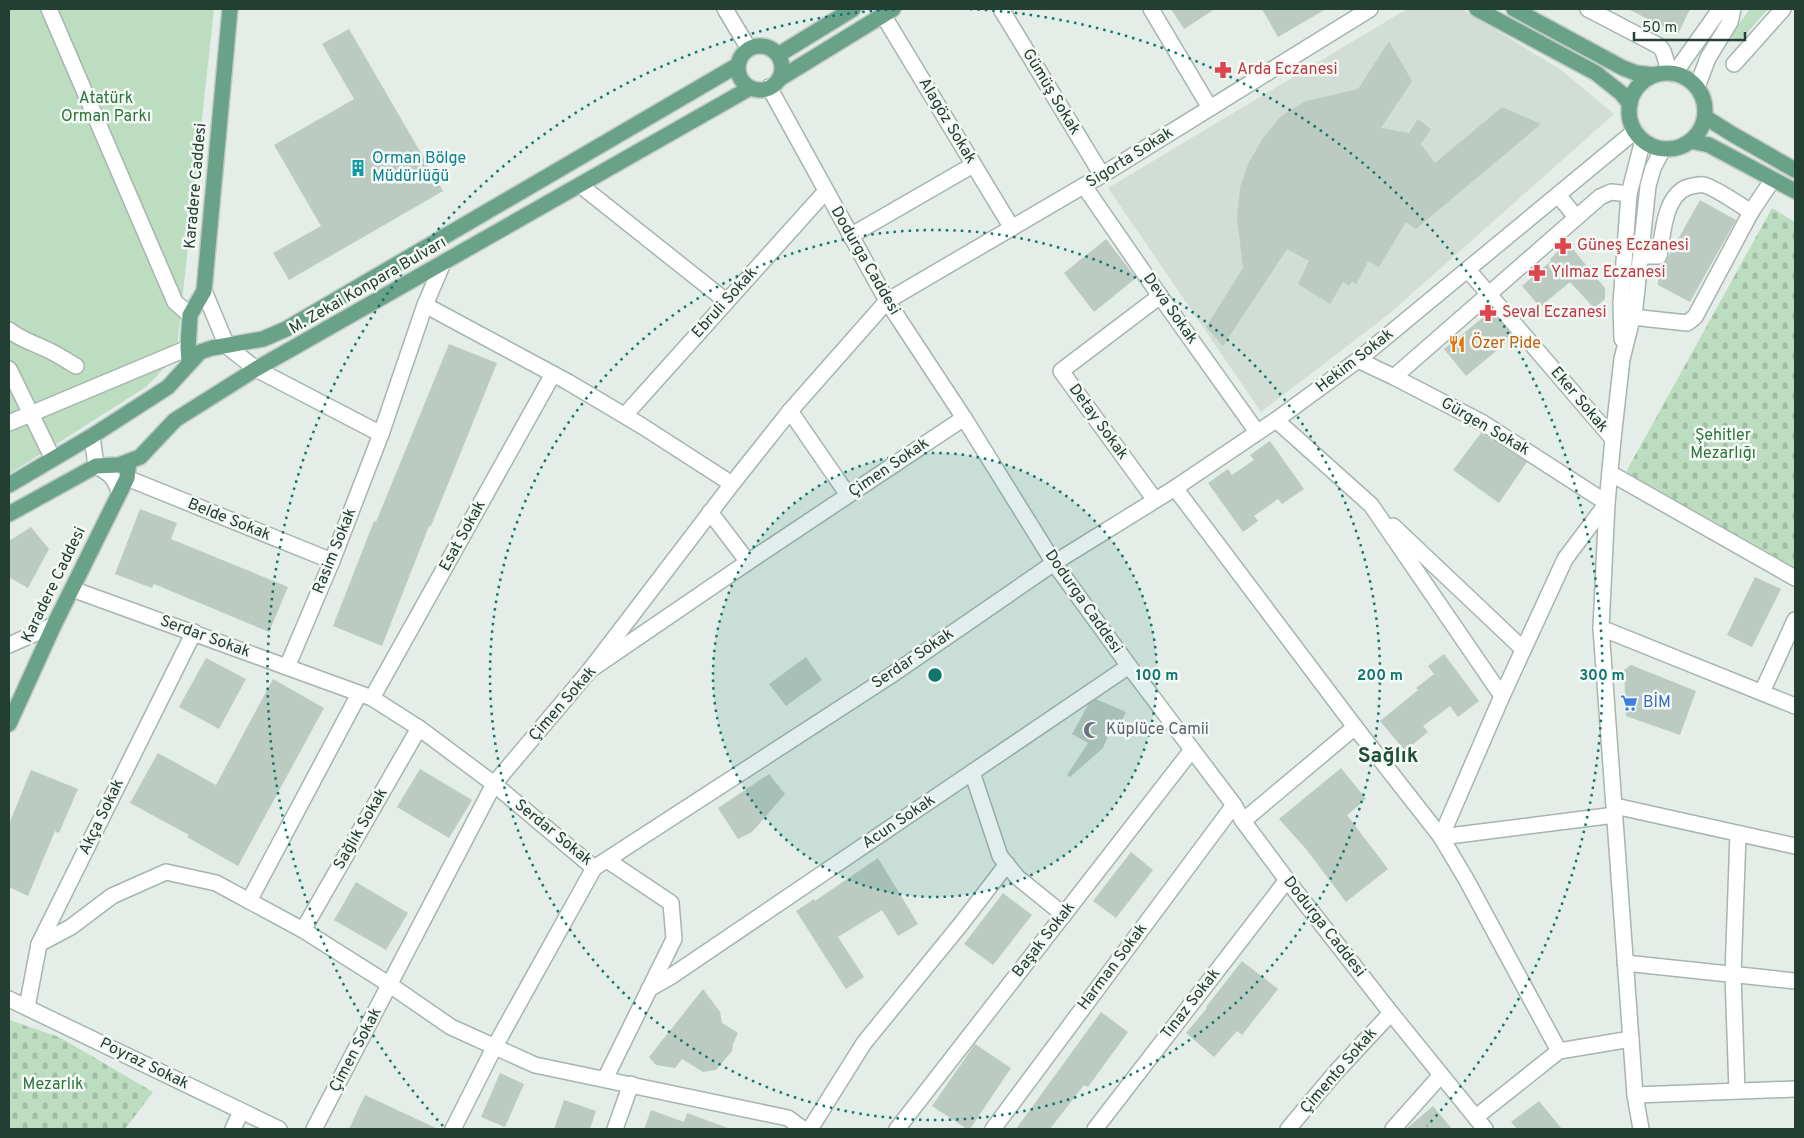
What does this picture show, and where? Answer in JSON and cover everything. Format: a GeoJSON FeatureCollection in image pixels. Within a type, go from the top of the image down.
{"type":"FeatureCollection","features":[{"type":"Feature","properties":{"kind":"main road","name":"Karadere Caddesi"},"geometry":{"type":"LineString","coordinates":[[189,355],[190,315],[204,291],[230,9]]}},
{"type":"Feature","properties":{"kind":"main road"},"geometry":{"type":"LineString","coordinates":[[778,56],[853,9]]}},
{"type":"Feature","properties":{"kind":"main road"},"geometry":{"type":"LineString","coordinates":[[1477,9],[1596,73],[1621,93],[1630,104]]}},
{"type":"Feature","properties":{"kind":"main road"},"geometry":{"type":"LineString","coordinates":[[1514,9],[1623,68],[1636,73],[1683,76],[1697,87],[1706,106],[1705,117],[1698,135],[1691,142],[1682,146],[1663,149],[1649,145],[1639,136],[1631,122],[1630,104],[1633,95],[1638,87],[1654,75]]}},
{"type":"Feature","properties":{"kind":"main road"},"geometry":{"type":"LineString","coordinates":[[774,83],[782,68],[778,56],[766,47],[760,46],[749,49],[742,56],[738,65],[740,77],[750,88],[758,90],[774,83],[888,12]]}},
{"type":"Feature","properties":{"kind":"main road","name":"M. Zekai Konpara Bulvarı"},"geometry":{"type":"LineString","coordinates":[[9,485],[92,436],[168,387],[189,355],[263,339],[286,329],[738,65]]}},
{"type":"Feature","properties":{"kind":"main road","name":"M. Zekai Konpara Bulvarı"},"geometry":{"type":"LineString","coordinates":[[9,514],[96,466],[129,462],[140,457],[175,420],[256,369],[750,88]]}},
{"type":"Feature","properties":{"kind":"main road"},"geometry":{"type":"LineString","coordinates":[[1705,117],[1795,170]]}},
{"type":"Feature","properties":{"kind":"main road"},"geometry":{"type":"LineString","coordinates":[[1691,142],[1710,145],[1795,191]]}},
{"type":"Feature","properties":{"kind":"main road","name":"Karadere Caddesi"},"geometry":{"type":"LineString","coordinates":[[9,724],[54,625],[127,478],[129,462]]}},
{"type":"Feature","properties":{"kind":"street"},"geometry":{"type":"LineString","coordinates":[[49,9],[175,302],[190,315]]}},
{"type":"Feature","properties":{"kind":"street"},"geometry":{"type":"LineString","coordinates":[[725,9],[749,49]]}},
{"type":"Feature","properties":{"kind":"street","name":"Gümüş Sokak"},"geometry":{"type":"LineString","coordinates":[[1000,9],[1102,176]]}},
{"type":"Feature","properties":{"kind":"street"},"geometry":{"type":"LineString","coordinates":[[1150,9],[1210,108]]}},
{"type":"Feature","properties":{"kind":"street","name":"Sigorta Sokak"},"geometry":{"type":"LineString","coordinates":[[590,670],[732,484],[790,412],[887,301],[1102,176],[1370,9]]}},
{"type":"Feature","properties":{"kind":"street"},"geometry":{"type":"LineString","coordinates":[[1588,9],[1659,46],[1663,51],[1672,74]]}},
{"type":"Feature","properties":{"kind":"street"},"geometry":{"type":"LineString","coordinates":[[1672,74],[1716,15],[1725,9]]}},
{"type":"Feature","properties":{"kind":"street"},"geometry":{"type":"LineString","coordinates":[[1697,87],[1708,58],[1730,22],[1733,9]]}},
{"type":"Feature","properties":{"kind":"street"},"geometry":{"type":"LineString","coordinates":[[1734,64],[1783,9]]}},
{"type":"Feature","properties":{"kind":"street","name":"Alagöz Sokak"},"geometry":{"type":"LineString","coordinates":[[888,12],[973,165],[1012,228]]}},
{"type":"Feature","properties":{"kind":"street","name":"Dodurga Caddesi"},"geometry":{"type":"LineString","coordinates":[[774,83],[826,191],[887,301],[964,418],[1054,562],[1191,751],[1234,805],[1243,821],[1287,880],[1390,1013],[1486,1129]]}},
{"type":"Feature","properties":{"kind":"street"},"geometry":{"type":"LineString","coordinates":[[1622,359],[1621,304],[1628,194],[1639,136]]}},
{"type":"Feature","properties":{"kind":"street","name":"Hekim Sokak"},"geometry":{"type":"LineString","coordinates":[[1054,562],[1175,488],[1276,420],[1358,360],[1558,195],[1639,136]]}},
{"type":"Feature","properties":{"kind":"street"},"geometry":{"type":"LineString","coordinates":[[1641,1129],[1635,1095],[1601,628],[1607,503],[1622,359],[1632,317],[1641,256],[1648,186],[1653,168],[1663,149]]}},
{"type":"Feature","properties":{"kind":"street"},"geometry":{"type":"LineString","coordinates":[[850,236],[973,165]]}},
{"type":"Feature","properties":{"kind":"street"},"geometry":{"type":"LineString","coordinates":[[1632,317],[1687,323],[1695,317],[1751,212],[1772,179]]}},
{"type":"Feature","properties":{"kind":"street"},"geometry":{"type":"LineString","coordinates":[[580,185],[726,301]]}},
{"type":"Feature","properties":{"kind":"street"},"geometry":{"type":"LineString","coordinates":[[1641,256],[1659,256],[1668,212],[1675,197],[1684,189],[1694,185],[1704,185],[1751,212]]}},
{"type":"Feature","properties":{"kind":"street","name":"Deva Sokak"},"geometry":{"type":"LineString","coordinates":[[1084,186],[1257,432]]}},
{"type":"Feature","properties":{"kind":"street","name":"Ebruli Sokak"},"geometry":{"type":"LineString","coordinates":[[625,416],[826,191]]}},
{"type":"Feature","properties":{"kind":"street"},"geometry":{"type":"LineString","coordinates":[[1394,377],[1600,197],[1611,192],[1628,194]]}},
{"type":"Feature","properties":{"kind":"street"},"geometry":{"type":"LineString","coordinates":[[1558,195],[1576,217]]}},
{"type":"Feature","properties":{"kind":"street","name":"Rasim Sokak"},"geometry":{"type":"LineString","coordinates":[[287,667],[332,561],[381,434],[425,305],[443,263]]}},
{"type":"Feature","properties":{"kind":"street","name":"Eker Sokak"},"geometry":{"type":"LineString","coordinates":[[1468,270],[1613,439]]}},
{"type":"Feature","properties":{"kind":"street"},"geometry":{"type":"LineString","coordinates":[[204,291],[227,346],[256,369],[381,434]]}},
{"type":"Feature","properties":{"kind":"street","name":"Detay Sokak"},"geometry":{"type":"LineString","coordinates":[[1155,500],[1061,371],[1160,296]]}},
{"type":"Feature","properties":{"kind":"street"},"geometry":{"type":"LineString","coordinates":[[425,305],[553,374],[625,416],[732,484]]}},
{"type":"Feature","properties":{"kind":"street"},"geometry":{"type":"LineString","coordinates":[[9,330],[32,345],[48,350],[76,366]]}},
{"type":"Feature","properties":{"kind":"street"},"geometry":{"type":"LineString","coordinates":[[9,423],[189,355]]}},
{"type":"Feature","properties":{"kind":"street","name":"Gürgen Sokak"},"geometry":{"type":"LineString","coordinates":[[1358,360],[1483,423],[1607,503]]}},
{"type":"Feature","properties":{"kind":"street"},"geometry":{"type":"LineString","coordinates":[[9,369],[53,459]]}},
{"type":"Feature","properties":{"kind":"street","name":"Esat Sokak"},"geometry":{"type":"LineString","coordinates":[[249,901],[553,374]]}},
{"type":"Feature","properties":{"kind":"street"},"geometry":{"type":"LineString","coordinates":[[790,412],[848,495]]}},
{"type":"Feature","properties":{"kind":"street","name":"Çimen Sokak"},"geometry":{"type":"LineString","coordinates":[[314,1129],[494,784],[590,670],[964,418]]}},
{"type":"Feature","properties":{"kind":"street"},"geometry":{"type":"LineString","coordinates":[[1276,420],[1371,505],[1523,649]]}},
{"type":"Feature","properties":{"kind":"street"},"geometry":{"type":"LineString","coordinates":[[92,436],[96,466],[107,472],[116,481],[119,493]]}},
{"type":"Feature","properties":{"kind":"street"},"geometry":{"type":"LineString","coordinates":[[1610,473],[1795,578]]}},
{"type":"Feature","properties":{"kind":"street","name":"Belde Sokak"},"geometry":{"type":"LineString","coordinates":[[127,478],[332,561]]}},
{"type":"Feature","properties":{"kind":"street"},"geometry":{"type":"LineString","coordinates":[[1175,488],[1355,727],[1441,837],[1466,879],[1559,1051]]}},
{"type":"Feature","properties":{"kind":"street"},"geometry":{"type":"LineString","coordinates":[[1441,837],[1523,649],[1566,559],[1607,503]]}},
{"type":"Feature","properties":{"kind":"street"},"geometry":{"type":"LineString","coordinates":[[1371,505],[1502,696]]}},
{"type":"Feature","properties":{"kind":"street"},"geometry":{"type":"LineString","coordinates":[[710,512],[748,562]]}},
{"type":"Feature","properties":{"kind":"street","name":"Serdar Sokak"},"geometry":{"type":"LineString","coordinates":[[72,589],[366,696],[419,728],[494,784],[594,868],[890,676],[1054,562]]}},
{"type":"Feature","properties":{"kind":"street"},"geometry":{"type":"LineString","coordinates":[[1762,692],[1795,620]]}},
{"type":"Feature","properties":{"kind":"street"},"geometry":{"type":"LineString","coordinates":[[9,645],[54,625]]}},
{"type":"Feature","properties":{"kind":"street"},"geometry":{"type":"LineString","coordinates":[[1601,628],[1795,706]]}},
{"type":"Feature","properties":{"kind":"street","name":"Akça Sokak"},"geometry":{"type":"LineString","coordinates":[[27,1007],[39,944],[194,632]]}},
{"type":"Feature","properties":{"kind":"street","name":"Acun Sokak"},"geometry":{"type":"LineString","coordinates":[[648,989],[670,977],[1129,666]]}},
{"type":"Feature","properties":{"kind":"street"},"geometry":{"type":"LineString","coordinates":[[1243,821],[1355,727]]}},
{"type":"Feature","properties":{"kind":"street","name":"Sağlık Sokak"},"geometry":{"type":"LineString","coordinates":[[303,930],[419,728]]}},
{"type":"Feature","properties":{"kind":"street","name":"Başak Sokak"},"geometry":{"type":"LineString","coordinates":[[897,1129],[1191,751]]}},
{"type":"Feature","properties":{"kind":"street"},"geometry":{"type":"LineString","coordinates":[[972,772],[1000,856],[1017,877],[1064,914]]}},
{"type":"Feature","properties":{"kind":"street","name":"Harman Sokak"},"geometry":{"type":"LineString","coordinates":[[993,1129],[1234,805]]}},
{"type":"Feature","properties":{"kind":"street"},"geometry":{"type":"LineString","coordinates":[[1441,837],[1615,810],[1795,846]]}},
{"type":"Feature","properties":{"kind":"street"},"geometry":{"type":"LineString","coordinates":[[1737,1091],[1733,975],[1738,834]]}},
{"type":"Feature","properties":{"kind":"street"},"geometry":{"type":"LineString","coordinates":[[605,1078],[674,940],[671,903],[607,860]]}},
{"type":"Feature","properties":{"kind":"street"},"geometry":{"type":"LineString","coordinates":[[810,1129],[864,1042],[955,932],[1007,864]]}},
{"type":"Feature","properties":{"kind":"street"},"geometry":{"type":"LineString","coordinates":[[454,1129],[494,1046],[594,868]]}},
{"type":"Feature","properties":{"kind":"street"},"geometry":{"type":"LineString","coordinates":[[39,944],[71,927],[112,896],[166,872],[216,883],[303,930],[390,985],[451,1027],[535,1065],[605,1078],[788,1118],[802,1129]]}},
{"type":"Feature","properties":{"kind":"street","name":"Tınaz Sokak"},"geometry":{"type":"LineString","coordinates":[[1095,1129],[1287,880]]}},
{"type":"Feature","properties":{"kind":"street"},"geometry":{"type":"LineString","coordinates":[[1625,963],[1795,981]]}},
{"type":"Feature","properties":{"kind":"street","name":"Poyraz Sokak"},"geometry":{"type":"LineString","coordinates":[[9,999],[279,1129]]}},
{"type":"Feature","properties":{"kind":"street","name":"Çimento Sokak"},"geometry":{"type":"LineString","coordinates":[[1288,1129],[1336,1072],[1390,1013]]}},
{"type":"Feature","properties":{"kind":"street"},"geometry":{"type":"LineString","coordinates":[[1476,1117],[1559,1051],[1631,1039]]}},
{"type":"Feature","properties":{"kind":"street"},"geometry":{"type":"LineString","coordinates":[[1393,1129],[1441,1075]]}},
{"type":"Feature","properties":{"kind":"street"},"geometry":{"type":"LineString","coordinates":[[615,1129],[631,1084]]}},
{"type":"Feature","properties":{"kind":"street"},"geometry":{"type":"LineString","coordinates":[[1635,1095],[1795,1089]]}},
{"type":"Feature","properties":{"kind":"street"},"geometry":{"type":"LineString","coordinates":[[233,1129],[241,1111]]}},
{"type":"Feature","properties":{"kind":"shaded area"},"geometry":{"type":"Polygon","coordinates":[[[1407,9],[1462,9],[1561,70],[1614,114],[1389,314],[1261,412],[1108,188],[1407,9]]]}},
{"type":"Feature","properties":{"kind":"green space","name":"Atatürk Orman Parkı"},"geometry":{"type":"Polygon","coordinates":[[[9,9],[214,9],[176,356],[146,387],[9,474],[9,9]]]}},
{"type":"Feature","properties":{"kind":"green space"},"geometry":{"type":"Polygon","coordinates":[[[1750,9],[1768,9],[1739,42],[1730,36],[1750,9]]]}},
{"type":"Feature","properties":{"kind":"green space","name":"Şehitler Mezarlığı"},"geometry":{"type":"Polygon","coordinates":[[[1772,208],[1795,222],[1795,568],[1626,472],[1772,208]]]}},
{"type":"Feature","properties":{"kind":"green space","name":"Mezarlık"},"geometry":{"type":"Polygon","coordinates":[[[9,1020],[59,1037],[153,1092],[125,1129],[9,1129],[9,1020]]]}},
{"type":"Feature","properties":{"kind":"building"},"geometry":{"type":"Polygon","coordinates":[[[1171,9],[1215,9],[1184,29],[1171,9]]]}},
{"type":"Feature","properties":{"kind":"building"},"geometry":{"type":"Polygon","coordinates":[[[1262,9],[1326,9],[1278,37],[1262,9]]]}},
{"type":"Feature","properties":{"kind":"building"},"geometry":{"type":"Polygon","coordinates":[[[1628,9],[1690,9],[1678,34],[1628,9]]]}},
{"type":"Feature","properties":{"kind":"building","name":"Orman Bölge Müdürlüğü"},"geometry":{"type":"Polygon","coordinates":[[[349,29],[443,191],[289,280],[273,253],[321,226],[274,145],[354,99],[322,44],[349,29]]]}},
{"type":"Feature","properties":{"kind":"building"},"geometry":{"type":"Polygon","coordinates":[[[1389,41],[1412,81],[1381,128],[1409,133],[1418,119],[1431,129],[1421,144],[1435,163],[1502,107],[1541,124],[1416,229],[1406,222],[1379,267],[1368,261],[1356,285],[1352,281],[1349,286],[1343,282],[1330,304],[1298,284],[1309,261],[1287,249],[1223,346],[1206,327],[1243,268],[1237,218],[1240,187],[1249,162],[1263,138],[1281,116],[1306,101],[1358,89],[1389,41]]]}},
{"type":"Feature","properties":{"kind":"building"},"geometry":{"type":"Polygon","coordinates":[[[1700,200],[1736,220],[1690,302],[1658,285],[1658,275],[1700,200]]]}},
{"type":"Feature","properties":{"kind":"building"},"geometry":{"type":"Polygon","coordinates":[[[1106,239],[1136,278],[1094,312],[1064,273],[1106,239]]]}},
{"type":"Feature","properties":{"kind":"building"},"geometry":{"type":"Polygon","coordinates":[[[1567,242],[1605,288],[1605,299],[1594,308],[1570,282],[1540,307],[1522,286],[1551,261],[1550,259],[1567,242]]]}},
{"type":"Feature","properties":{"kind":"building"},"geometry":{"type":"Polygon","coordinates":[[[1491,311],[1513,337],[1466,376],[1444,349],[1491,311]]]}},
{"type":"Feature","properties":{"kind":"building"},"geometry":{"type":"Polygon","coordinates":[[[449,344],[497,363],[431,526],[429,526],[382,646],[333,626],[374,521],[376,522],[449,344]]]}},
{"type":"Feature","properties":{"kind":"building"},"geometry":{"type":"Polygon","coordinates":[[[1481,433],[1527,462],[1499,503],[1453,470],[1481,433]]]}},
{"type":"Feature","properties":{"kind":"building"},"geometry":{"type":"Polygon","coordinates":[[[1270,441],[1304,489],[1282,504],[1278,499],[1254,516],[1258,521],[1243,532],[1208,483],[1228,469],[1232,475],[1254,460],[1250,455],[1270,441]]]}},
{"type":"Feature","properties":{"kind":"building"},"geometry":{"type":"Polygon","coordinates":[[[140,509],[177,523],[171,539],[288,587],[269,632],[154,584],[152,588],[115,574],[140,509]]]}},
{"type":"Feature","properties":{"kind":"building"},"geometry":{"type":"Polygon","coordinates":[[[31,527],[49,549],[28,588],[9,577],[9,541],[31,527]]]}},
{"type":"Feature","properties":{"kind":"building"},"geometry":{"type":"Polygon","coordinates":[[[1755,577],[1781,589],[1752,647],[1727,635],[1755,577]]]}},
{"type":"Feature","properties":{"kind":"building"},"geometry":{"type":"Polygon","coordinates":[[[1444,654],[1479,701],[1458,717],[1450,706],[1423,726],[1428,732],[1405,751],[1380,721],[1418,690],[1416,688],[1434,674],[1428,666],[1444,654]]]}},
{"type":"Feature","properties":{"kind":"building"},"geometry":{"type":"Polygon","coordinates":[[[806,657],[822,680],[786,706],[769,684],[806,657]]]}},
{"type":"Feature","properties":{"kind":"building"},"geometry":{"type":"Polygon","coordinates":[[[206,658],[246,679],[219,729],[179,707],[206,658]]]}},
{"type":"Feature","properties":{"kind":"building"},"geometry":{"type":"Polygon","coordinates":[[[1631,665],[1696,691],[1680,735],[1626,716],[1624,670],[1631,665]]]}},
{"type":"Feature","properties":{"kind":"building"},"geometry":{"type":"Polygon","coordinates":[[[273,679],[324,708],[238,866],[187,837],[189,835],[130,803],[158,753],[216,785],[273,679]]]}},
{"type":"Feature","properties":{"kind":"building","name":"Küplüce Camii"},"geometry":{"type":"Polygon","coordinates":[[[1096,699],[1126,712],[1119,726],[1114,722],[1103,748],[1070,777],[1067,775],[1088,743],[1072,734],[1088,705],[1096,699]]]}},
{"type":"Feature","properties":{"kind":"building"},"geometry":{"type":"Polygon","coordinates":[[[1341,768],[1366,799],[1347,815],[1388,869],[1346,902],[1306,849],[1279,819],[1341,768]]]}},
{"type":"Feature","properties":{"kind":"building"},"geometry":{"type":"Polygon","coordinates":[[[420,769],[472,800],[449,838],[397,807],[420,769]]]}},
{"type":"Feature","properties":{"kind":"building"},"geometry":{"type":"Polygon","coordinates":[[[31,770],[78,789],[59,833],[55,831],[28,896],[9,887],[9,824],[31,770]]]}},
{"type":"Feature","properties":{"kind":"building"},"geometry":{"type":"Polygon","coordinates":[[[769,774],[785,794],[752,832],[738,839],[718,808],[769,774]]]}},
{"type":"Feature","properties":{"kind":"building"},"geometry":{"type":"Polygon","coordinates":[[[1131,852],[1153,870],[1116,918],[1093,901],[1131,852]]]}},
{"type":"Feature","properties":{"kind":"building"},"geometry":{"type":"Polygon","coordinates":[[[878,858],[918,924],[898,936],[882,910],[838,937],[864,977],[846,989],[796,911],[814,899],[815,901],[878,858]]]}},
{"type":"Feature","properties":{"kind":"building"},"geometry":{"type":"Polygon","coordinates":[[[356,882],[408,913],[386,950],[334,920],[356,882]]]}},
{"type":"Feature","properties":{"kind":"building"},"geometry":{"type":"Polygon","coordinates":[[[1003,893],[1032,915],[993,965],[964,944],[1003,893]]]}},
{"type":"Feature","properties":{"kind":"building"},"geometry":{"type":"Polygon","coordinates":[[[1242,961],[1278,989],[1242,1035],[1237,1031],[1214,1057],[1186,1033],[1242,961]]]}},
{"type":"Feature","properties":{"kind":"building"},"geometry":{"type":"Polygon","coordinates":[[[703,989],[720,1012],[722,1023],[738,1033],[732,1051],[716,1070],[703,1072],[682,1059],[675,1068],[656,1065],[649,1057],[703,989]]]}},
{"type":"Feature","properties":{"kind":"building"},"geometry":{"type":"Polygon","coordinates":[[[1101,1012],[1128,1032],[1088,1087],[1084,1085],[1050,1129],[1016,1129],[1101,1012]]]}},
{"type":"Feature","properties":{"kind":"building"},"geometry":{"type":"Polygon","coordinates":[[[975,1044],[1011,1068],[970,1129],[967,1129],[932,1106],[975,1044]]]}},
{"type":"Feature","properties":{"kind":"building"},"geometry":{"type":"Polygon","coordinates":[[[500,1073],[524,1084],[505,1127],[481,1117],[500,1073]]]}},
{"type":"Feature","properties":{"kind":"building"},"geometry":{"type":"Polygon","coordinates":[[[365,1095],[438,1129],[349,1129],[365,1095]]]}},
{"type":"Feature","properties":{"kind":"building"},"geometry":{"type":"Polygon","coordinates":[[[564,1100],[596,1111],[590,1129],[554,1129],[564,1100]]]}},
{"type":"Feature","properties":{"kind":"building"},"geometry":{"type":"Polygon","coordinates":[[[1539,1101],[1562,1129],[1517,1129],[1511,1122],[1539,1101]]]}},
{"type":"Feature","properties":{"kind":"building"},"geometry":{"type":"Polygon","coordinates":[[[1433,1106],[1452,1129],[1406,1129],[1433,1106]]]}},
{"type":"Feature","properties":{"kind":"building"},"geometry":{"type":"Polygon","coordinates":[[[651,1110],[684,1122],[687,1113],[728,1129],[644,1129],[651,1110]]]}},
{"type":"Feature","properties":{"kind":"place","name":"Arda Eczanesi"},"geometry":{"type":"Point","coordinates":[1223,70]}},
{"type":"Feature","properties":{"kind":"place","name":"Orman Bölge Müdürlüğü"},"geometry":{"type":"Point","coordinates":[358,168]}},
{"type":"Feature","properties":{"kind":"place","name":"Güneş Eczanesi"},"geometry":{"type":"Point","coordinates":[1563,246]}},
{"type":"Feature","properties":{"kind":"place","name":"Yılmaz Eczanesi"},"geometry":{"type":"Point","coordinates":[1537,273]}},
{"type":"Feature","properties":{"kind":"place","name":"Seval Eczanesi"},"geometry":{"type":"Point","coordinates":[1488,313]}},
{"type":"Feature","properties":{"kind":"place","name":"Özer Pide"},"geometry":{"type":"Point","coordinates":[1457,344]}},
{"type":"Feature","properties":{"kind":"place","name":"BİM"},"geometry":{"type":"Point","coordinates":[1629,703]}},
{"type":"Feature","properties":{"kind":"place","name":"Küplüce Camii"},"geometry":{"type":"Point","coordinates":[1092,730]}},
{"type":"Feature","properties":{"kind":"district","name":"Sağlık"},"geometry":{"type":"Point","coordinates":[1388,756]}}]}
